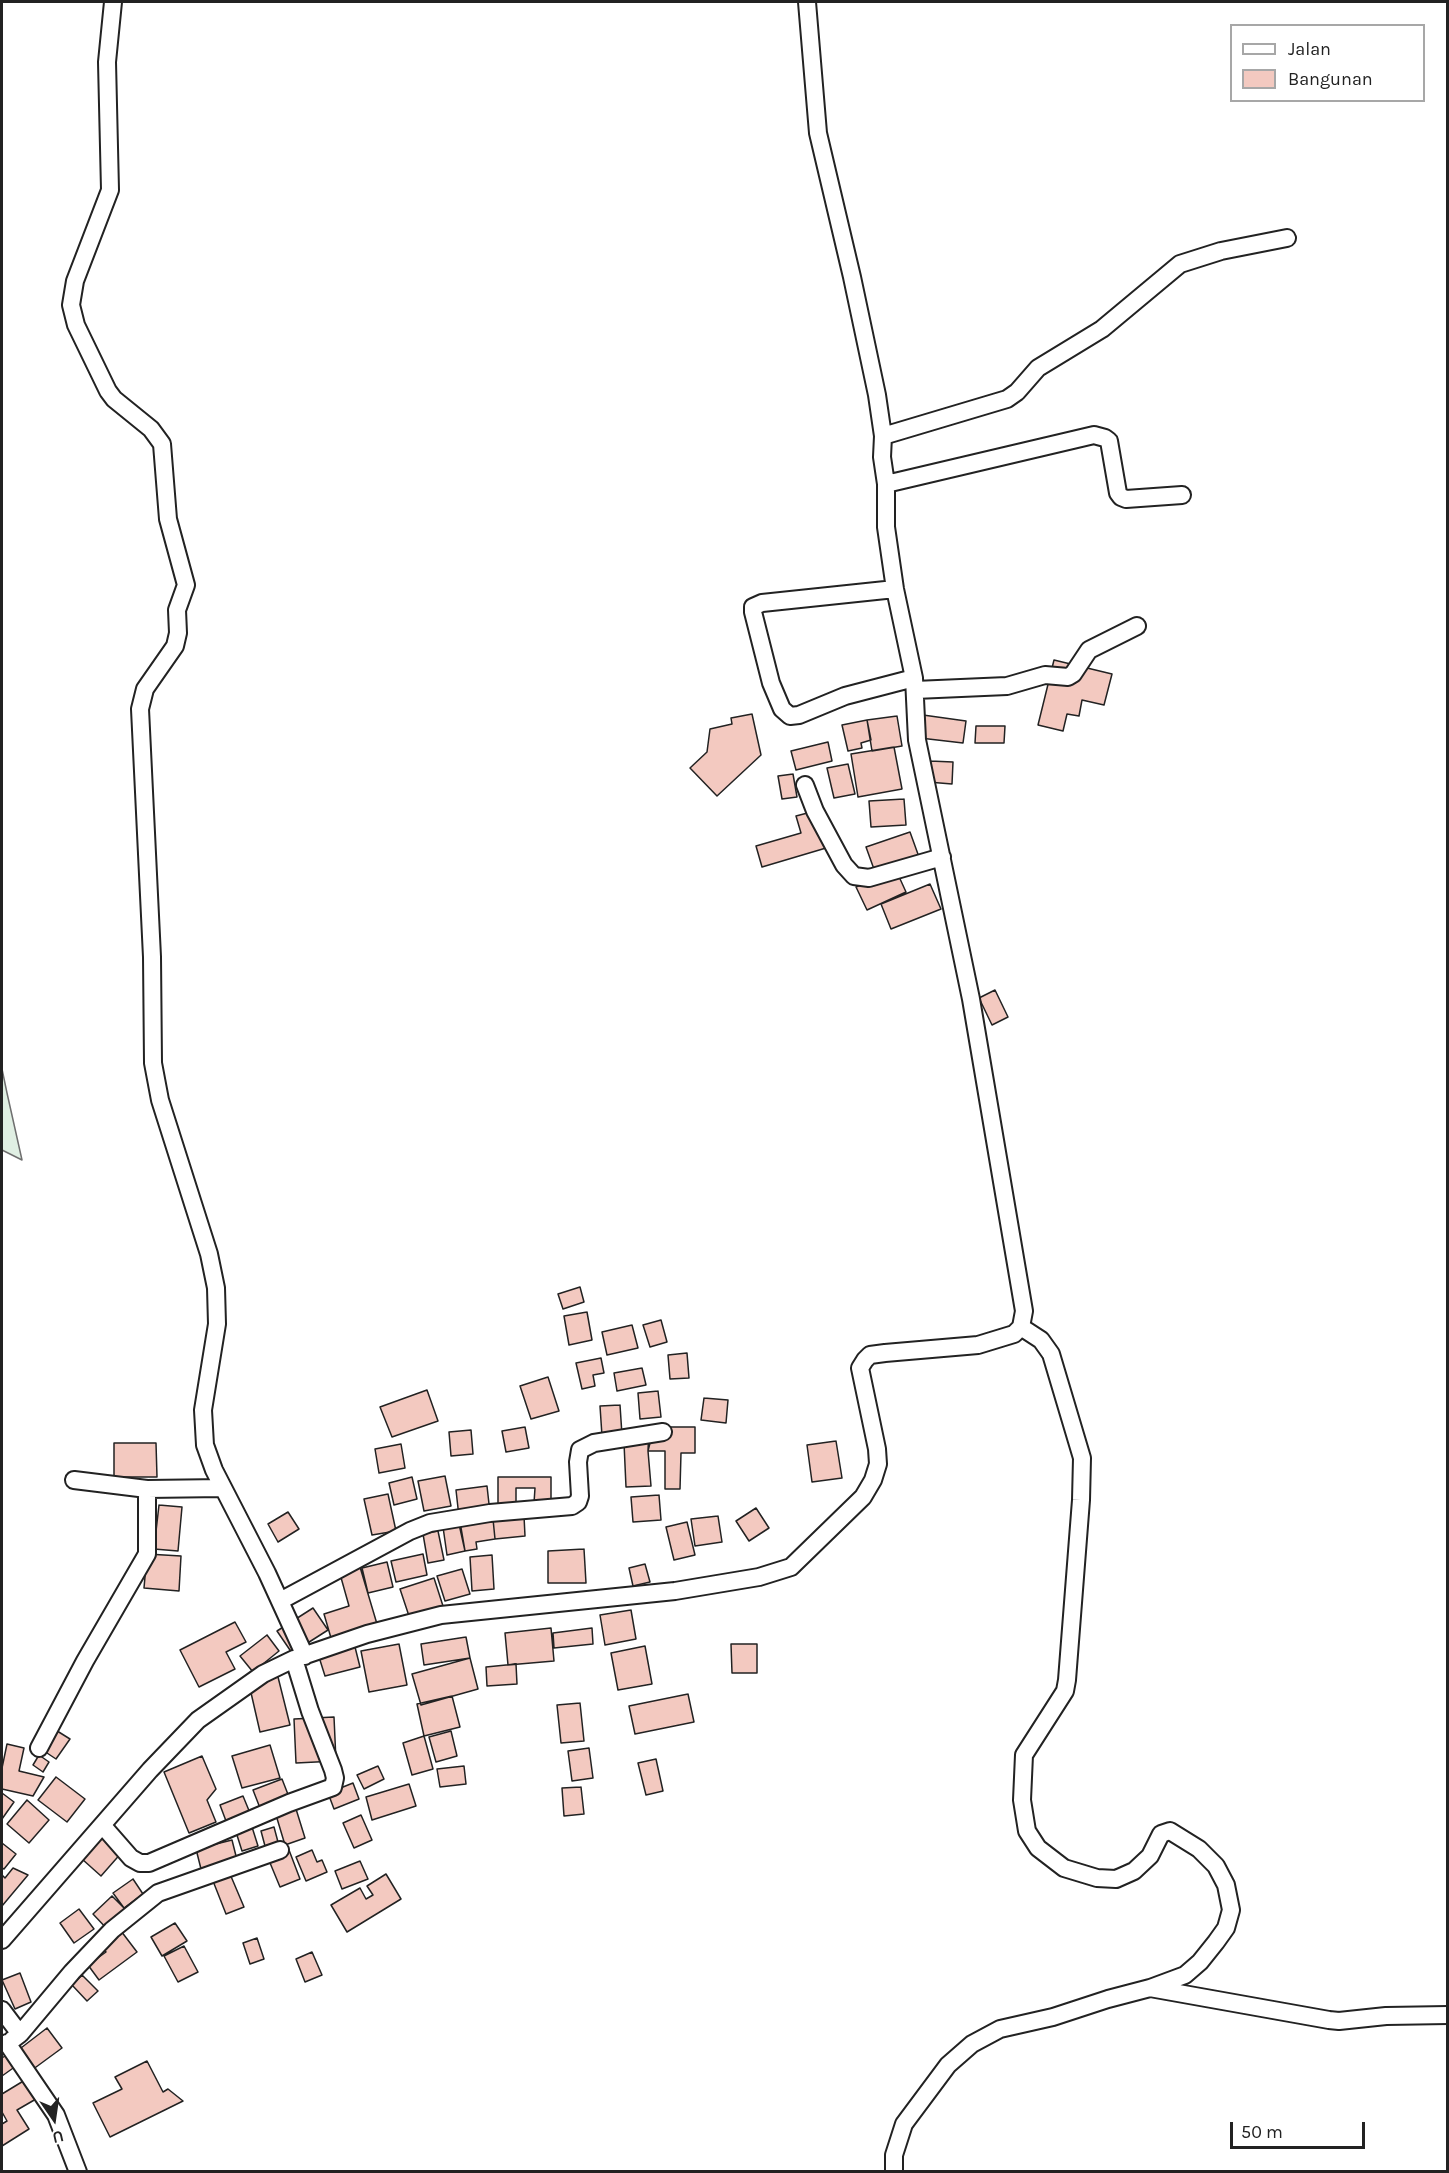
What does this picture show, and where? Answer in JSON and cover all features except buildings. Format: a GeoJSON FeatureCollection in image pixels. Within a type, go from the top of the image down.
{"type":"FeatureCollection","features":[{"type":"Feature","properties":{"kind":"street"},"geometry":{"type":"LineString","coordinates":[[103,1826],[131,1858],[140,1863],[149,1863],[289,1803],[333,1787],[335,1778],[310,1711],[299,1658],[280,1601],[208,1457],[203,1410],[217,1324],[216,1288],[209,1254],[155,1081],[152,1041],[152,957],[140,709],[145,689],[175,646],[178,633],[177,610],[186,585],[168,519],[162,444],[151,429],[114,399],[108,391],[76,325],[71,305],[75,281],[110,190],[107,71],[113,2]]}},
{"type":"Feature","properties":{"kind":"street"},"geometry":{"type":"LineString","coordinates":[[2,1940],[150,1770],[198,1720],[262,1674],[367,1634],[441,1614],[675,1591],[759,1577],[791,1568],[863,1497],[873,1480],[878,1464],[877,1449],[860,1368],[865,1360],[870,1355],[885,1353],[978,1346],[1014,1334],[1021,1327],[1024,1311],[971,999],[917,740],[915,684],[895,589],[886,527],[883,436],[852,277],[819,133],[807,2]]}},
{"type":"Feature","properties":{"kind":"street"},"geometry":{"type":"LineString","coordinates":[[883,436],[1006,399],[1017,392],[1038,368],[1102,329],[1180,264],[1221,251],[1287,238]]}},
{"type":"Feature","properties":{"kind":"street"},"geometry":{"type":"LineString","coordinates":[[886,484],[1087,436],[1100,435],[1109,441],[1118,494],[1121,497],[1126,499],[1182,495]]}},
{"type":"Feature","properties":{"kind":"street"},"geometry":{"type":"LineString","coordinates":[[895,589],[762,603],[753,607],[771,683],[782,709],[790,716],[799,715],[845,696],[915,684],[1007,686],[1045,675],[1068,677],[1073,674],[1089,650],[1137,626]]}},
{"type":"Feature","properties":{"kind":"street"},"geometry":{"type":"LineString","coordinates":[[805,785],[815,811],[844,865],[854,876],[869,878],[942,857]]}},
{"type":"Feature","properties":{"kind":"street"},"geometry":{"type":"LineString","coordinates":[[894,2172],[894,2155],[904,2124],[948,2065],[972,2044],[1000,2029],[1053,2017],[1185,1975],[1200,1962],[1226,1929],[1231,1910],[1226,1885],[1216,1866],[1199,1849],[1178,1835],[1161,1834],[1150,1856],[1134,1871],[1116,1879],[1097,1878],[1064,1868],[1038,1848],[1027,1831],[1022,1800],[1024,1755],[1065,1691],[1081,1500],[1082,1458],[1052,1354],[1041,1340],[1021,1327]]}},
{"type":"Feature","properties":{"kind":"street"},"geometry":{"type":"LineString","coordinates":[[280,1601],[430,1522],[490,1513],[572,1506],[578,1502],[580,1496],[578,1462],[580,1450],[594,1443],[663,1432]]}},
{"type":"Feature","properties":{"kind":"street"},"geometry":{"type":"LineString","coordinates":[[74,1480],[147,1489],[223,1488]]}},
{"type":"Feature","properties":{"kind":"street"},"geometry":{"type":"LineString","coordinates":[[39,1748],[85,1661],[147,1554],[147,1489]]}},
{"type":"Feature","properties":{"kind":"street"},"geometry":{"type":"LineString","coordinates":[[9,2041],[112,1930],[158,1893],[280,1850]]}},
{"type":"Feature","properties":{"kind":"street"},"geometry":{"type":"LineString","coordinates":[[1150,1988],[1329,2020],[1448,2015]]}},
{"type":"Feature","properties":{"kind":"street"},"geometry":{"type":"LineString","coordinates":[[2,2010],[9,2041],[56,2115],[78,2172]]}},
{"type":"Feature","properties":{"kind":"green space"},"geometry":{"type":"Polygon","coordinates":[[[2,1069],[7,1093],[22,1160],[2,1150],[2,1069]]]}}]}
